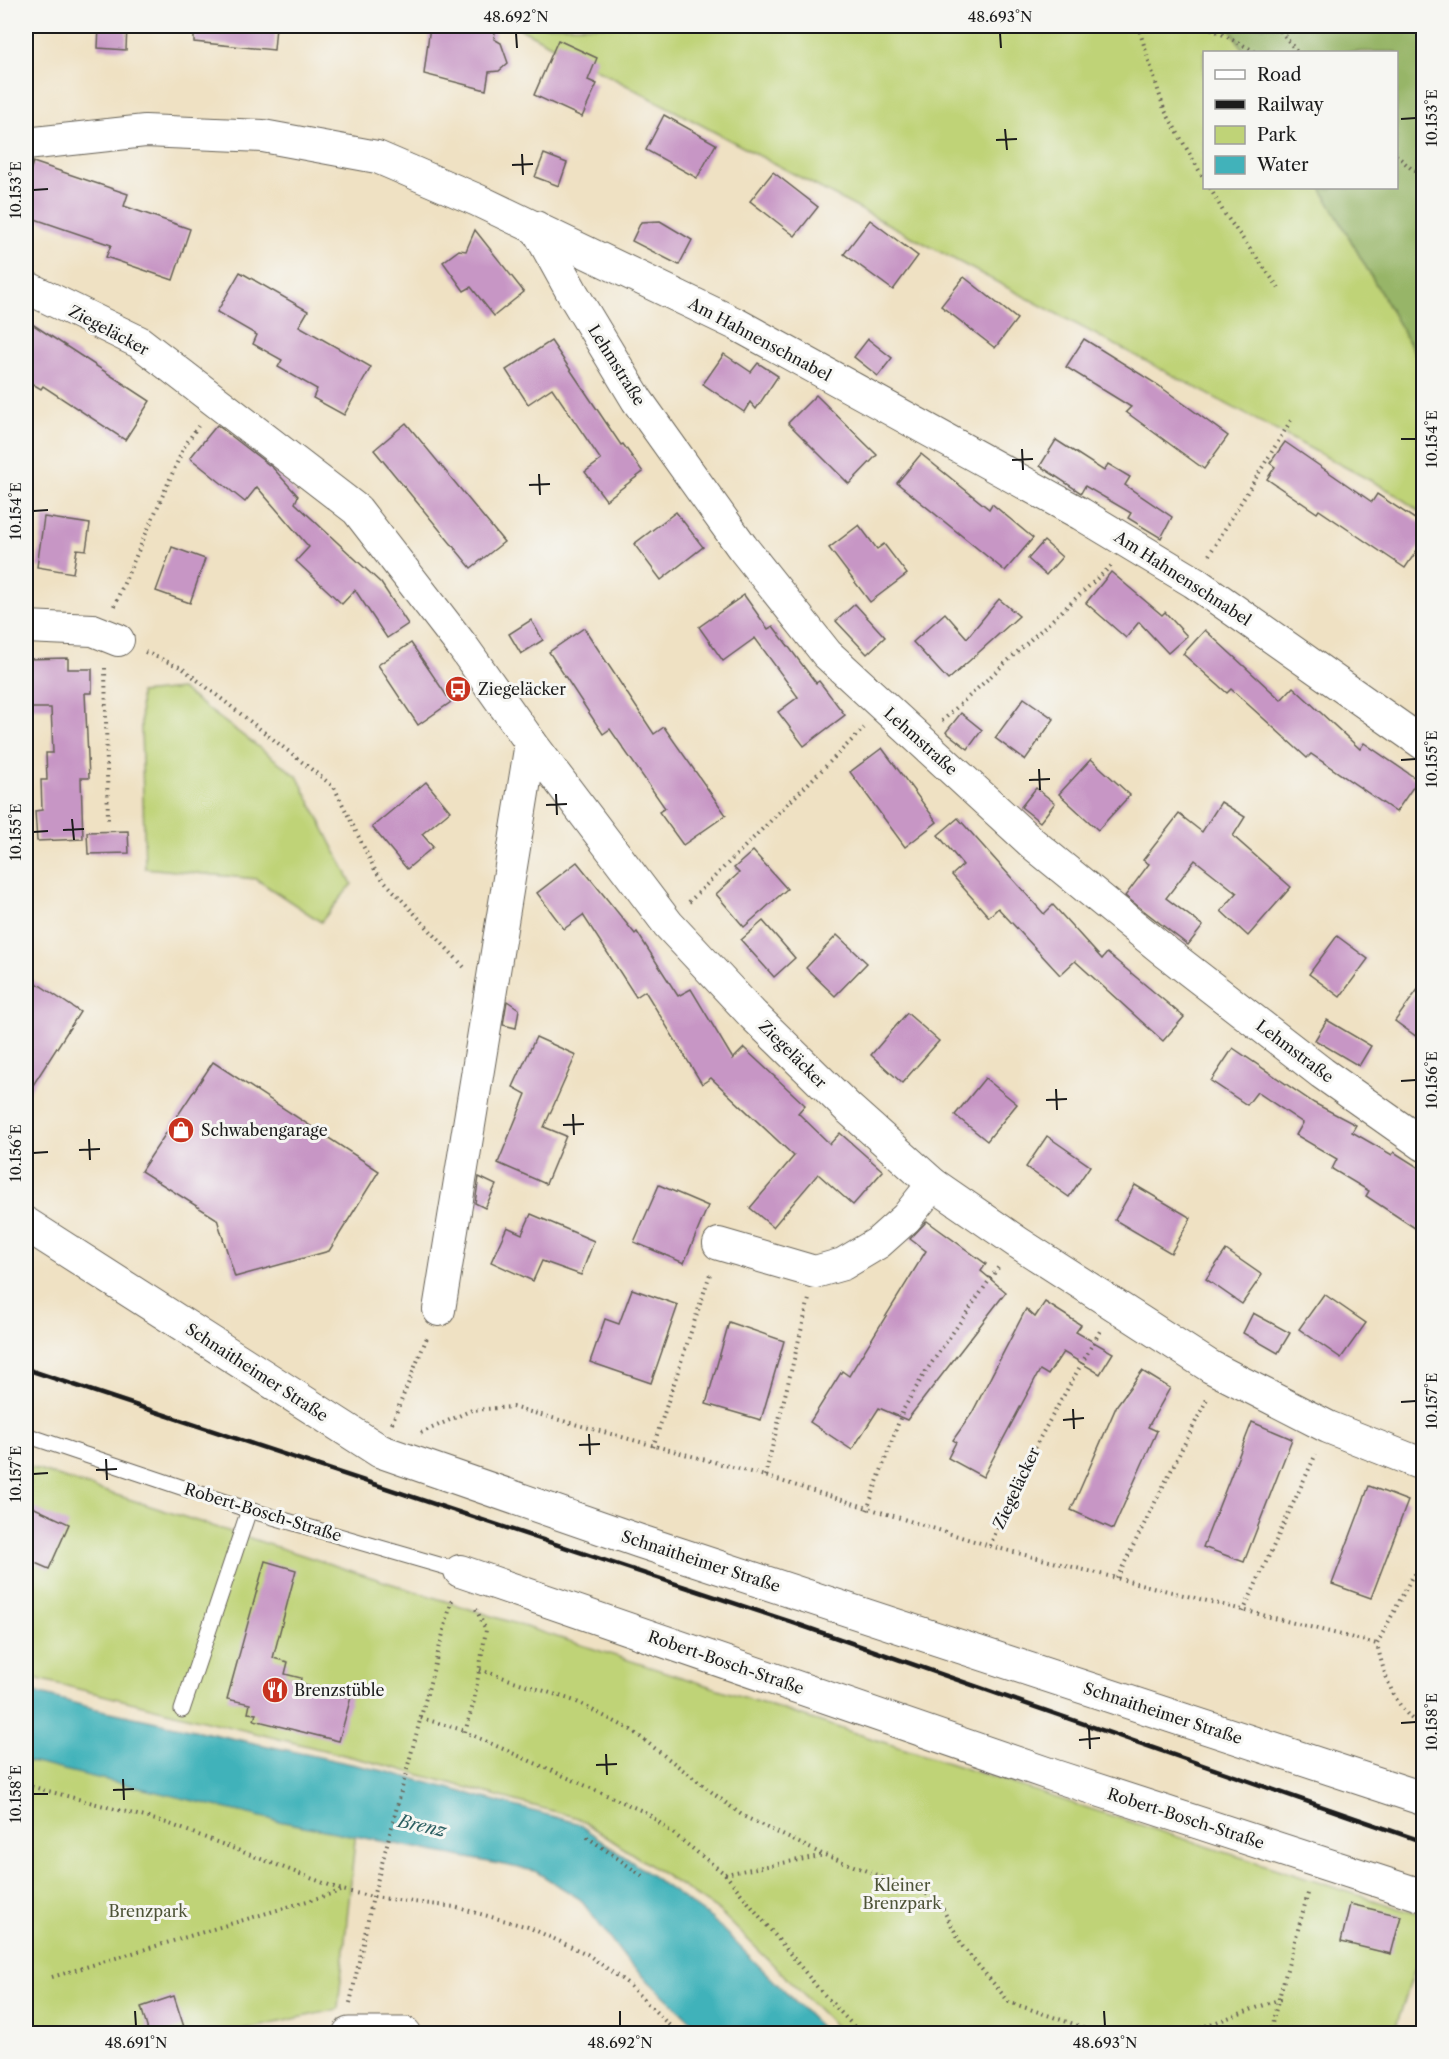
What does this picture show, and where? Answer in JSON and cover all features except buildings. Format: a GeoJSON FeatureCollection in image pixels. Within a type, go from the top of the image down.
{"type":"FeatureCollection","features":[{"type":"Feature","properties":{"kind":"street","name":"Am Hahnenschnabel"},"geometry":{"type":"LineString","coordinates":[[26,144],[145,131],[263,136],[377,157],[536,227],[736,324],[1134,546],[1194,582],[1424,744]]}},
{"type":"Feature","properties":{"kind":"street","name":"Lehmstraße"},"geometry":{"type":"LineString","coordinates":[[536,227],[573,294],[637,400],[742,547],[826,654],[1032,843],[1167,953],[1322,1073],[1424,1145]]}},
{"type":"Feature","properties":{"kind":"street","name":"Ziegeläcker"},"geometry":{"type":"LineString","coordinates":[[26,287],[139,342],[357,510],[463,647],[531,743],[668,924],[753,1015],[848,1108],[933,1184],[1115,1306],[1221,1372],[1328,1427],[1424,1465]]}},
{"type":"Feature","properties":{"kind":"street"},"geometry":{"type":"LineString","coordinates":[[26,627],[93,630],[111,638]]}},
{"type":"Feature","properties":{"kind":"street"},"geometry":{"type":"LineString","coordinates":[[439,1310],[531,743]]}},
{"type":"Feature","properties":{"kind":"street"},"geometry":{"type":"LineString","coordinates":[[719,1244],[815,1272],[843,1264],[878,1243],[906,1218],[933,1184]]}},
{"type":"Feature","properties":{"kind":"street","name":"Schnaitheimer Straße"},"geometry":{"type":"LineString","coordinates":[[26,1224],[380,1451],[639,1541],[1424,1799]]}},
{"type":"Feature","properties":{"kind":"street","name":"Robert-Bosch-Straße"},"geometry":{"type":"LineString","coordinates":[[460,1571],[1044,1772],[1424,1896]]}},
{"type":"Feature","properties":{"kind":"street"},"geometry":{"type":"LineString","coordinates":[[348,2022],[405,2034]]}},
{"type":"Feature","properties":{"kind":"lane","name":"Robert-Bosch-Straße"},"geometry":{"type":"LineString","coordinates":[[26,1435],[249,1510],[460,1571]]}},
{"type":"Feature","properties":{"kind":"lane"},"geometry":{"type":"LineString","coordinates":[[182,1710],[249,1510]]}},
{"type":"Feature","properties":{"kind":"path"},"geometry":{"type":"LineString","coordinates":[[1138,26],[1164,108],[1203,177]]}},
{"type":"Feature","properties":{"kind":"path"},"geometry":{"type":"LineString","coordinates":[[1206,26],[1254,51]]}},
{"type":"Feature","properties":{"kind":"path"},"geometry":{"type":"LineString","coordinates":[[1277,26],[1296,51]]}},
{"type":"Feature","properties":{"kind":"path"},"geometry":{"type":"LineString","coordinates":[[1398,157],[1413,170],[1424,173]]}},
{"type":"Feature","properties":{"kind":"path"},"geometry":{"type":"LineString","coordinates":[[1211,189],[1224,213],[1281,291]]}},
{"type":"Feature","properties":{"kind":"path"},"geometry":{"type":"LineString","coordinates":[[108,820],[112,612],[123,581],[184,447],[215,400]]}},
{"type":"Feature","properties":{"kind":"path"},"geometry":{"type":"LineString","coordinates":[[1194,582],[1293,417]]}},
{"type":"Feature","properties":{"kind":"path"},"geometry":{"type":"LineString","coordinates":[[921,740],[1134,546]]}},
{"type":"Feature","properties":{"kind":"path"},"geometry":{"type":"LineString","coordinates":[[111,638],[182,668],[334,787],[376,872],[469,973],[494,976]]}},
{"type":"Feature","properties":{"kind":"path"},"geometry":{"type":"LineString","coordinates":[[712,878],[884,708]]}},
{"type":"Feature","properties":{"kind":"path"},"geometry":{"type":"LineString","coordinates":[[867,1510],[903,1410],[926,1371],[1017,1242]]}},
{"type":"Feature","properties":{"kind":"path"},"geometry":{"type":"LineString","coordinates":[[653,1447],[719,1244]]}},
{"type":"Feature","properties":{"kind":"path"},"geometry":{"type":"LineString","coordinates":[[765,1476],[815,1272]]}},
{"type":"Feature","properties":{"kind":"path","name":"Ziegeläcker"},"geometry":{"type":"LineString","coordinates":[[990,1546],[1019,1475],[1115,1306]]}},
{"type":"Feature","properties":{"kind":"path"},"geometry":{"type":"LineString","coordinates":[[380,1451],[439,1310]]}},
{"type":"Feature","properties":{"kind":"path"},"geometry":{"type":"LineString","coordinates":[[1117,1578],[1221,1372]]}},
{"type":"Feature","properties":{"kind":"path"},"geometry":{"type":"LineString","coordinates":[[380,1451],[472,1410],[512,1407],[765,1476],[867,1510],[990,1546],[1243,1612],[1377,1644]]}},
{"type":"Feature","properties":{"kind":"path"},"geometry":{"type":"LineString","coordinates":[[1243,1612],[1328,1427]]}},
{"type":"Feature","properties":{"kind":"path"},"geometry":{"type":"LineString","coordinates":[[1424,1566],[1412,1577],[1377,1644],[1385,1678],[1396,1702],[1413,1721],[1424,1729]]}},
{"type":"Feature","properties":{"kind":"path"},"geometry":{"type":"LineString","coordinates":[[460,1571],[486,1630],[480,1670],[466,1731]]}},
{"type":"Feature","properties":{"kind":"path"},"geometry":{"type":"LineString","coordinates":[[348,2022],[373,1897],[460,1571]]}},
{"type":"Feature","properties":{"kind":"path"},"geometry":{"type":"LineString","coordinates":[[480,1670],[575,1701],[632,1730],[743,1815],[825,1856],[937,1898],[963,1947],[1009,2002],[1103,2034]]}},
{"type":"Feature","properties":{"kind":"path"},"geometry":{"type":"LineString","coordinates":[[421,1718],[466,1731],[647,1813],[725,1874],[818,1988],[861,2034]]}},
{"type":"Feature","properties":{"kind":"path"},"geometry":{"type":"LineString","coordinates":[[26,1785],[167,1823],[342,1890],[373,1897],[455,1907],[528,1927],[587,1954],[627,1983],[678,2034]]}},
{"type":"Feature","properties":{"kind":"path"},"geometry":{"type":"LineString","coordinates":[[587,1837],[644,1877]]}},
{"type":"Feature","properties":{"kind":"path"},"geometry":{"type":"LineString","coordinates":[[725,1874],[825,1856]]}},
{"type":"Feature","properties":{"kind":"path"},"geometry":{"type":"LineString","coordinates":[[1269,2034],[1281,1999],[1317,1861]]}},
{"type":"Feature","properties":{"kind":"path"},"geometry":{"type":"LineString","coordinates":[[52,1977],[342,1890]]}},
{"type":"Feature","properties":{"kind":"path"},"geometry":{"type":"LineString","coordinates":[[1183,2034],[1281,1999]]}},
{"type":"Feature","properties":{"kind":"green space"},"geometry":{"type":"Polygon","coordinates":[[[515,26],[1229,26],[1243,51],[1203,51],[1203,189],[1322,189],[1423,367],[1423,514],[1392,492],[515,26]]]}},
{"type":"Feature","properties":{"kind":"green space"},"geometry":{"type":"Polygon","coordinates":[[[1229,26],[1423,26],[1423,367],[1322,189],[1398,189],[1398,51],[1243,51],[1229,26]]]}},
{"type":"Feature","properties":{"kind":"green space"},"geometry":{"type":"Polygon","coordinates":[[[181,689],[297,776],[352,884],[321,922],[256,879],[145,868],[140,693],[181,689]]]}},
{"type":"Feature","properties":{"kind":"green space","name":"Kleiner Brenzpark"},"geometry":{"type":"Polygon","coordinates":[[[26,1466],[1423,1916],[1423,1944],[1394,2033],[842,2033],[719,1911],[578,1818],[388,1766],[26,1676],[26,1466]]]}},
{"type":"Feature","properties":{"kind":"green space","name":"Brenzpark"},"geometry":{"type":"Polygon","coordinates":[[[26,1761],[356,1830],[338,2009],[231,2033],[26,2033],[26,1761]]]}},
{"type":"Feature","properties":{"kind":"water","name":"Brenz"},"geometry":{"type":"Polygon","coordinates":[[[26,1690],[92,1708],[388,1772],[577,1823],[712,1919],[826,2033],[704,2033],[628,1962],[580,1899],[535,1871],[278,1821],[26,1761],[26,1690]]]}},
{"type":"Feature","properties":{"kind":"railway"},"geometry":{"type":"LineString","coordinates":[[26,1369],[791,1622],[1424,1842]]}},
{"type":"Feature","properties":{"kind":"place","name":"Ziegeläcker"},"geometry":{"type":"Point","coordinates":[458,689]}},
{"type":"Feature","properties":{"kind":"place","name":"Schwabengarage"},"geometry":{"type":"Point","coordinates":[181,1130]}},
{"type":"Feature","properties":{"kind":"place","name":"Brenzstüble"},"geometry":{"type":"Point","coordinates":[275,1690]}}]}
